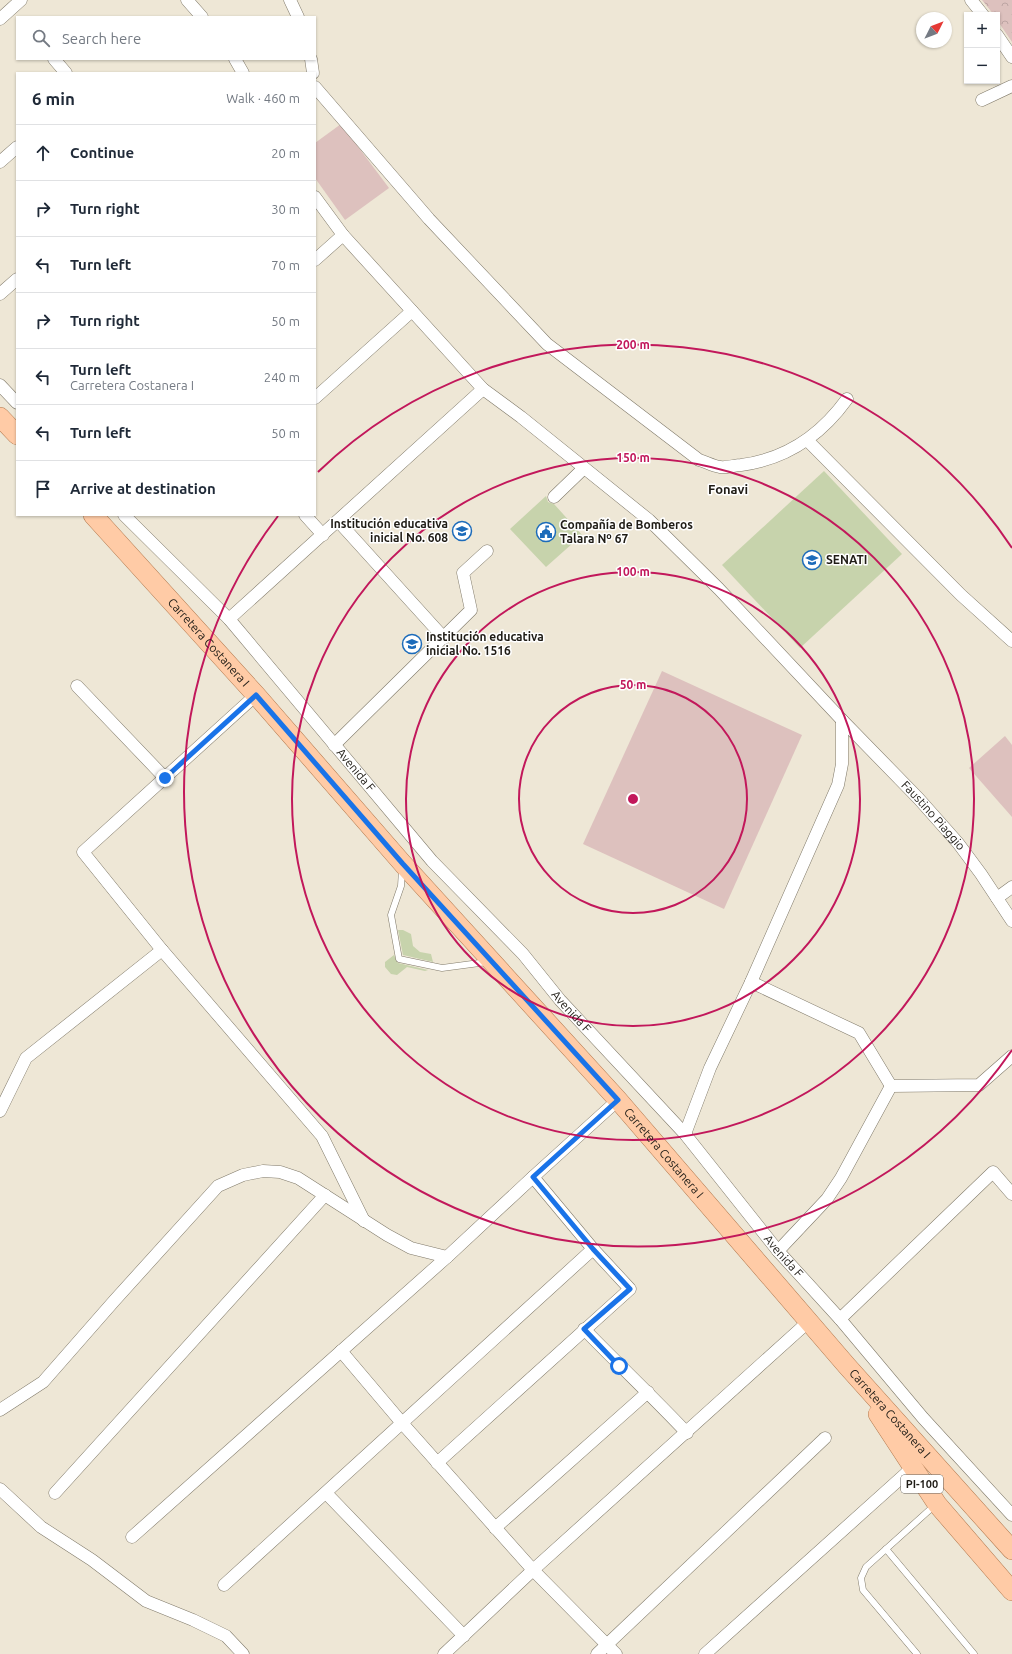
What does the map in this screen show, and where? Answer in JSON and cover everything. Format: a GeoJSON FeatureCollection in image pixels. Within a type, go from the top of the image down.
{"type":"FeatureCollection","features":[{"type":"Feature","properties":{"kind":"main road"},"geometry":{"type":"LineString","coordinates":[[0,418],[16,434]]}},
{"type":"Feature","properties":{"kind":"main road","name":"Carretera Costanera I"},"geometry":{"type":"LineString","coordinates":[[94,516],[256,695],[403,864],[618,1100],[847,1366],[1010,1544]]}},
{"type":"Feature","properties":{"kind":"main road","name":"Carretera Costanera I"},"geometry":{"type":"LineString","coordinates":[[847,1366],[936,1504],[1012,1591]]}},
{"type":"Feature","properties":{"kind":"street"},"geometry":{"type":"LineString","coordinates":[[0,19],[14,13],[21,0]]}},
{"type":"Feature","properties":{"kind":"street"},"geometry":{"type":"LineString","coordinates":[[187,0],[201,16]]}},
{"type":"Feature","properties":{"kind":"street"},"geometry":{"type":"LineString","coordinates":[[290,0],[298,16]]}},
{"type":"Feature","properties":{"kind":"street"},"geometry":{"type":"LineString","coordinates":[[971,0],[981,12]]}},
{"type":"Feature","properties":{"kind":"street"},"geometry":{"type":"LineString","coordinates":[[1000,39],[1012,57]]}},
{"type":"Feature","properties":{"kind":"street"},"geometry":{"type":"LineString","coordinates":[[55,60],[65,72]]}},
{"type":"Feature","properties":{"kind":"street"},"geometry":{"type":"LineString","coordinates":[[236,60],[242,72]]}},
{"type":"Feature","properties":{"kind":"street"},"geometry":{"type":"LineString","coordinates":[[311,60],[313,72]]}},
{"type":"Feature","properties":{"kind":"street"},"geometry":{"type":"LineString","coordinates":[[982,100],[1012,86]]}},
{"type":"Feature","properties":{"kind":"street"},"geometry":{"type":"LineString","coordinates":[[316,88],[429,219],[547,344],[700,460],[721,467],[749,464],[778,456],[808,441],[834,418],[847,398]]}},
{"type":"Feature","properties":{"kind":"street"},"geometry":{"type":"LineString","coordinates":[[0,162],[16,148]]}},
{"type":"Feature","properties":{"kind":"street","name":"Faustino Piaggio"},"geometry":{"type":"LineString","coordinates":[[316,198],[343,235],[483,389],[521,417],[648,520],[681,550],[919,799],[958,843],[1012,921]]}},
{"type":"Feature","properties":{"kind":"street"},"geometry":{"type":"LineString","coordinates":[[316,259],[343,235]]}},
{"type":"Feature","properties":{"kind":"street"},"geometry":{"type":"LineString","coordinates":[[0,294],[16,280]]}},
{"type":"Feature","properties":{"kind":"street"},"geometry":{"type":"LineString","coordinates":[[316,397],[412,311]]}},
{"type":"Feature","properties":{"kind":"street"},"geometry":{"type":"LineString","coordinates":[[0,385],[16,402]]}},
{"type":"Feature","properties":{"kind":"street"},"geometry":{"type":"LineString","coordinates":[[229,619],[483,389]]}},
{"type":"Feature","properties":{"kind":"street"},"geometry":{"type":"LineString","coordinates":[[808,441],[961,595],[1012,641]]}},
{"type":"Feature","properties":{"kind":"street"},"geometry":{"type":"LineString","coordinates":[[554,497],[583,468]]}},
{"type":"Feature","properties":{"kind":"street","name":"Avenida F"},"geometry":{"type":"LineString","coordinates":[[125,516],[229,619],[432,861],[523,954],[560,1000],[685,1134],[778,1251],[840,1319],[923,1418],[1012,1515]]}},
{"type":"Feature","properties":{"kind":"street"},"geometry":{"type":"LineString","coordinates":[[306,516],[323,535]]}},
{"type":"Feature","properties":{"kind":"street"},"geometry":{"type":"LineString","coordinates":[[338,521],[444,638]]}},
{"type":"Feature","properties":{"kind":"street"},"geometry":{"type":"LineString","coordinates":[[334,745],[471,610],[463,572],[487,551]]}},
{"type":"Feature","properties":{"kind":"street"},"geometry":{"type":"LineString","coordinates":[[77,686],[165,778]]}},
{"type":"Feature","properties":{"kind":"street"},"geometry":{"type":"LineString","coordinates":[[256,695],[83,852],[162,950],[322,1136],[364,1220]]}},
{"type":"Feature","properties":{"kind":"street"},"geometry":{"type":"LineString","coordinates":[[685,1134],[710,1068],[752,982],[838,786],[842,758],[842,720]]}},
{"type":"Feature","properties":{"kind":"street"},"geometry":{"type":"LineString","coordinates":[[997,898],[1012,887]]}},
{"type":"Feature","properties":{"kind":"street"},"geometry":{"type":"LineString","coordinates":[[0,1111],[26,1058],[162,950]]}},
{"type":"Feature","properties":{"kind":"street"},"geometry":{"type":"LineString","coordinates":[[752,982],[859,1033],[891,1086]]}},
{"type":"Feature","properties":{"kind":"street"},"geometry":{"type":"LineString","coordinates":[[891,1086],[979,1084],[1012,1056]]}},
{"type":"Feature","properties":{"kind":"street"},"geometry":{"type":"LineString","coordinates":[[778,1251],[826,1199],[841,1178],[891,1086]]}},
{"type":"Feature","properties":{"kind":"street"},"geometry":{"type":"LineString","coordinates":[[132,1537],[447,1257],[618,1100]]}},
{"type":"Feature","properties":{"kind":"street"},"geometry":{"type":"LineString","coordinates":[[0,1410],[43,1382],[218,1186],[244,1175],[263,1171],[280,1172],[298,1178],[411,1248],[447,1257]]}},
{"type":"Feature","properties":{"kind":"street"},"geometry":{"type":"LineString","coordinates":[[840,1319],[993,1172],[1012,1194]]}},
{"type":"Feature","properties":{"kind":"street"},"geometry":{"type":"LineString","coordinates":[[437,1463],[630,1289],[593,1249],[533,1177]]}},
{"type":"Feature","properties":{"kind":"street"},"geometry":{"type":"LineString","coordinates":[[55,1492],[325,1195]]}},
{"type":"Feature","properties":{"kind":"street"},"geometry":{"type":"LineString","coordinates":[[224,1586],[593,1249]]}},
{"type":"Feature","properties":{"kind":"street"},"geometry":{"type":"LineString","coordinates":[[444,1654],[533,1570],[687,1433],[808,1322]]}},
{"type":"Feature","properties":{"kind":"street"},"geometry":{"type":"LineString","coordinates":[[584,1329],[687,1433]]}},
{"type":"Feature","properties":{"kind":"street"},"geometry":{"type":"LineString","coordinates":[[342,1351],[402,1423],[495,1528],[533,1570],[616,1654]]}},
{"type":"Feature","properties":{"kind":"street"},"geometry":{"type":"LineString","coordinates":[[495,1528],[648,1392]]}},
{"type":"Feature","properties":{"kind":"street"},"geometry":{"type":"LineString","coordinates":[[597,1654],[825,1438]]}},
{"type":"Feature","properties":{"kind":"street"},"geometry":{"type":"LineString","coordinates":[[705,1654],[912,1468]]}},
{"type":"Feature","properties":{"kind":"street"},"geometry":{"type":"LineString","coordinates":[[0,1489],[41,1527],[92,1560],[146,1601],[193,1620],[226,1636],[243,1654]]}},
{"type":"Feature","properties":{"kind":"street"},"geometry":{"type":"LineString","coordinates":[[326,1493],[464,1636]]}},
{"type":"Feature","properties":{"kind":"lane"},"geometry":{"type":"LineString","coordinates":[[403,864],[401,886],[391,915],[399,959],[442,968],[472,963],[492,962]]}},
{"type":"Feature","properties":{"kind":"lane"},"geometry":{"type":"LineString","coordinates":[[917,1654],[863,1590],[861,1578],[866,1567],[936,1504]]}},
{"type":"Feature","properties":{"kind":"lane"},"geometry":{"type":"LineString","coordinates":[[886,1549],[974,1654]]}},
{"type":"Feature","properties":{"kind":"green space"},"geometry":{"type":"Polygon","coordinates":[[[982,0],[1012,0],[1012,42],[1000,24],[1000,12],[992,12],[982,0]]]}},
{"type":"Feature","properties":{"kind":"green space"},"geometry":{"type":"Polygon","coordinates":[[[341,124],[389,188],[345,220],[316,179],[316,142],[341,124]]]}},
{"type":"Feature","properties":{"kind":"green space"},"geometry":{"type":"Polygon","coordinates":[[[662,671],[802,735],[724,909],[583,844],[662,671]]]}},
{"type":"Feature","properties":{"kind":"green space"},"geometry":{"type":"Polygon","coordinates":[[[1005,736],[1012,745],[1012,817],[969,768],[1005,736]]]}},
{"type":"Feature","properties":{"kind":"building","name":"SENATI"},"geometry":{"type":"Polygon","coordinates":[[[824,471],[902,554],[800,648],[722,565],[824,471]]]}},
{"type":"Feature","properties":{"kind":"building","name":"Compañía de Bomberos Talara Nº 67"},"geometry":{"type":"Polygon","coordinates":[[[546,496],[548,502],[554,504],[582,535],[546,567],[510,529],[546,496]]]}},
{"type":"Feature","properties":{"kind":"building"},"geometry":{"type":"Polygon","coordinates":[[[398,930],[403,930],[411,934],[413,946],[420,952],[431,954],[433,962],[403,955],[398,930]]]}},
{"type":"Feature","properties":{"kind":"building"},"geometry":{"type":"Polygon","coordinates":[[[394,955],[398,963],[428,970],[425,971],[407,967],[397,975],[391,974],[385,967],[385,962],[394,955]]]}},
{"type":"Feature","properties":{"kind":"place","name":"Institución educativa inicial No. 608"},"geometry":{"type":"Point","coordinates":[462,531]}},
{"type":"Feature","properties":{"kind":"place","name":"Compañía de Bomberos Talara Nº 67"},"geometry":{"type":"Point","coordinates":[546,532]}},
{"type":"Feature","properties":{"kind":"place","name":"SENATI"},"geometry":{"type":"Point","coordinates":[812,560]}},
{"type":"Feature","properties":{"kind":"place","name":"Institución educativa inicial No. 1516"},"geometry":{"type":"Point","coordinates":[412,644]}},
{"type":"Feature","properties":{"kind":"district","name":"Fonavi"},"geometry":{"type":"Point","coordinates":[728,489]}},
{"type":"Feature","properties":{"kind":"route"},"geometry":{"type":"LineString","coordinates":[[165,778],[256,695],[403,864],[618,1100],[533,1177],[567,1219],[630,1289],[584,1329],[619,1366]]}}]}
